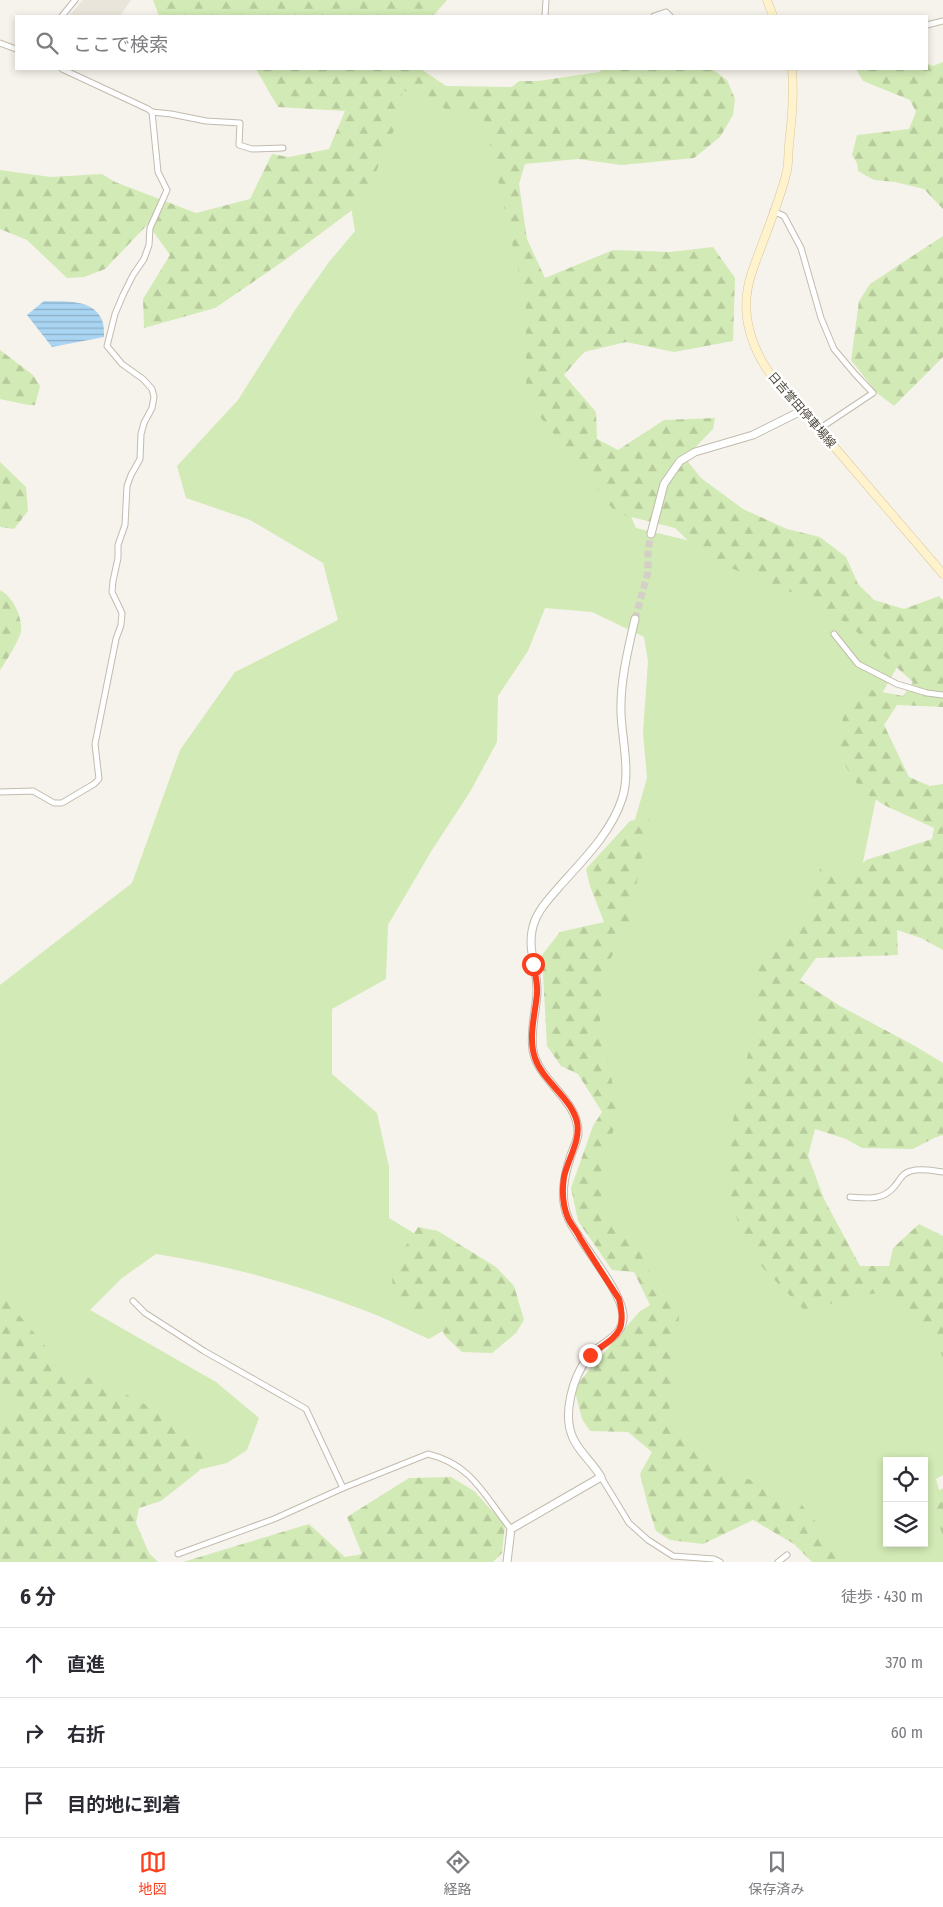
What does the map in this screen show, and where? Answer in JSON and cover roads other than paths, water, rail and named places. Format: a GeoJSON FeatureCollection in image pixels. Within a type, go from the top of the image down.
{"type":"FeatureCollection","features":[{"type":"Feature","properties":{"kind":"main road"},"geometry":{"type":"LineString","coordinates":[[767,0],[773,15]]}},
{"type":"Feature","properties":{"kind":"main road","name":"日吉誉田停車場線"},"geometry":{"type":"LineString","coordinates":[[792,70],[794,102],[786,174],[750,278],[746,309],[748,331],[764,367],[943,574]]}},
{"type":"Feature","properties":{"kind":"street"},"geometry":{"type":"LineString","coordinates":[[63,15],[75,0]]}},
{"type":"Feature","properties":{"kind":"street"},"geometry":{"type":"LineString","coordinates":[[545,15],[546,0]]}},
{"type":"Feature","properties":{"kind":"street"},"geometry":{"type":"LineString","coordinates":[[657,15],[666,12],[669,15]]}},
{"type":"Feature","properties":{"kind":"street"},"geometry":{"type":"LineString","coordinates":[[928,25],[943,21]]}},
{"type":"Feature","properties":{"kind":"street"},"geometry":{"type":"LineString","coordinates":[[0,43],[15,49]]}},
{"type":"Feature","properties":{"kind":"street"},"geometry":{"type":"LineString","coordinates":[[64,70],[152,112],[206,121],[240,123],[239,146],[252,149],[283,148]]}},
{"type":"Feature","properties":{"kind":"street"},"geometry":{"type":"LineString","coordinates":[[0,792],[33,791],[54,802],[62,802],[94,784],[99,779],[95,744],[122,613],[112,592],[118,558],[118,545],[125,525],[127,486],[140,458],[141,434],[144,423],[152,408],[154,397],[152,389],[143,379],[122,364],[107,346],[115,314],[123,295],[144,259],[149,245],[150,228],[167,190],[158,172],[152,112]]}},
{"type":"Feature","properties":{"kind":"street"},"geometry":{"type":"LineString","coordinates":[[773,211],[784,216],[801,248],[821,318],[834,349],[873,393],[819,429]]}},
{"type":"Feature","properties":{"kind":"street"},"geometry":{"type":"LineString","coordinates":[[650,534],[664,484],[680,460],[695,452],[753,435],[801,411]]}},
{"type":"Feature","properties":{"kind":"street"},"geometry":{"type":"LineString","coordinates":[[635,619],[622,681],[621,713],[626,774],[623,796],[614,819],[604,834],[542,906],[532,930],[530,949],[537,992],[532,1042],[536,1061],[573,1112],[576,1121],[578,1133],[565,1176],[563,1195],[568,1218],[619,1299],[622,1312],[622,1324],[619,1329],[610,1340],[590,1355],[583,1366],[571,1398],[569,1411],[568,1423],[573,1440],[601,1477],[629,1523],[648,1540],[673,1556],[714,1559],[720,1562]]}},
{"type":"Feature","properties":{"kind":"street"},"geometry":{"type":"LineString","coordinates":[[834,634],[858,664],[897,684],[927,693],[943,695]]}},
{"type":"Feature","properties":{"kind":"street"},"geometry":{"type":"LineString","coordinates":[[850,1197],[875,1198],[885,1195],[894,1187],[901,1176],[912,1170],[943,1172]]}},
{"type":"Feature","properties":{"kind":"street"},"geometry":{"type":"LineString","coordinates":[[133,1302],[145,1313],[204,1350],[306,1410],[343,1488]]}},
{"type":"Feature","properties":{"kind":"street"},"geometry":{"type":"LineString","coordinates":[[178,1554],[274,1519],[343,1488],[428,1454],[443,1458],[469,1474],[511,1529],[507,1562]]}},
{"type":"Feature","properties":{"kind":"street"},"geometry":{"type":"LineString","coordinates":[[511,1529],[601,1477]]}},
{"type":"Feature","properties":{"kind":"street"},"geometry":{"type":"LineString","coordinates":[[778,1562],[787,1556]]}},
{"type":"Feature","properties":{"kind":"water"},"geometry":{"type":"Polygon","coordinates":[[[44,301],[77,303],[92,308],[102,320],[104,337],[52,347],[27,315],[44,301]]]}},
{"type":"Feature","properties":{"kind":"tunnel"},"geometry":{"type":"LineString","coordinates":[[635,619],[648,572],[648,550],[651,534]]}}]}
